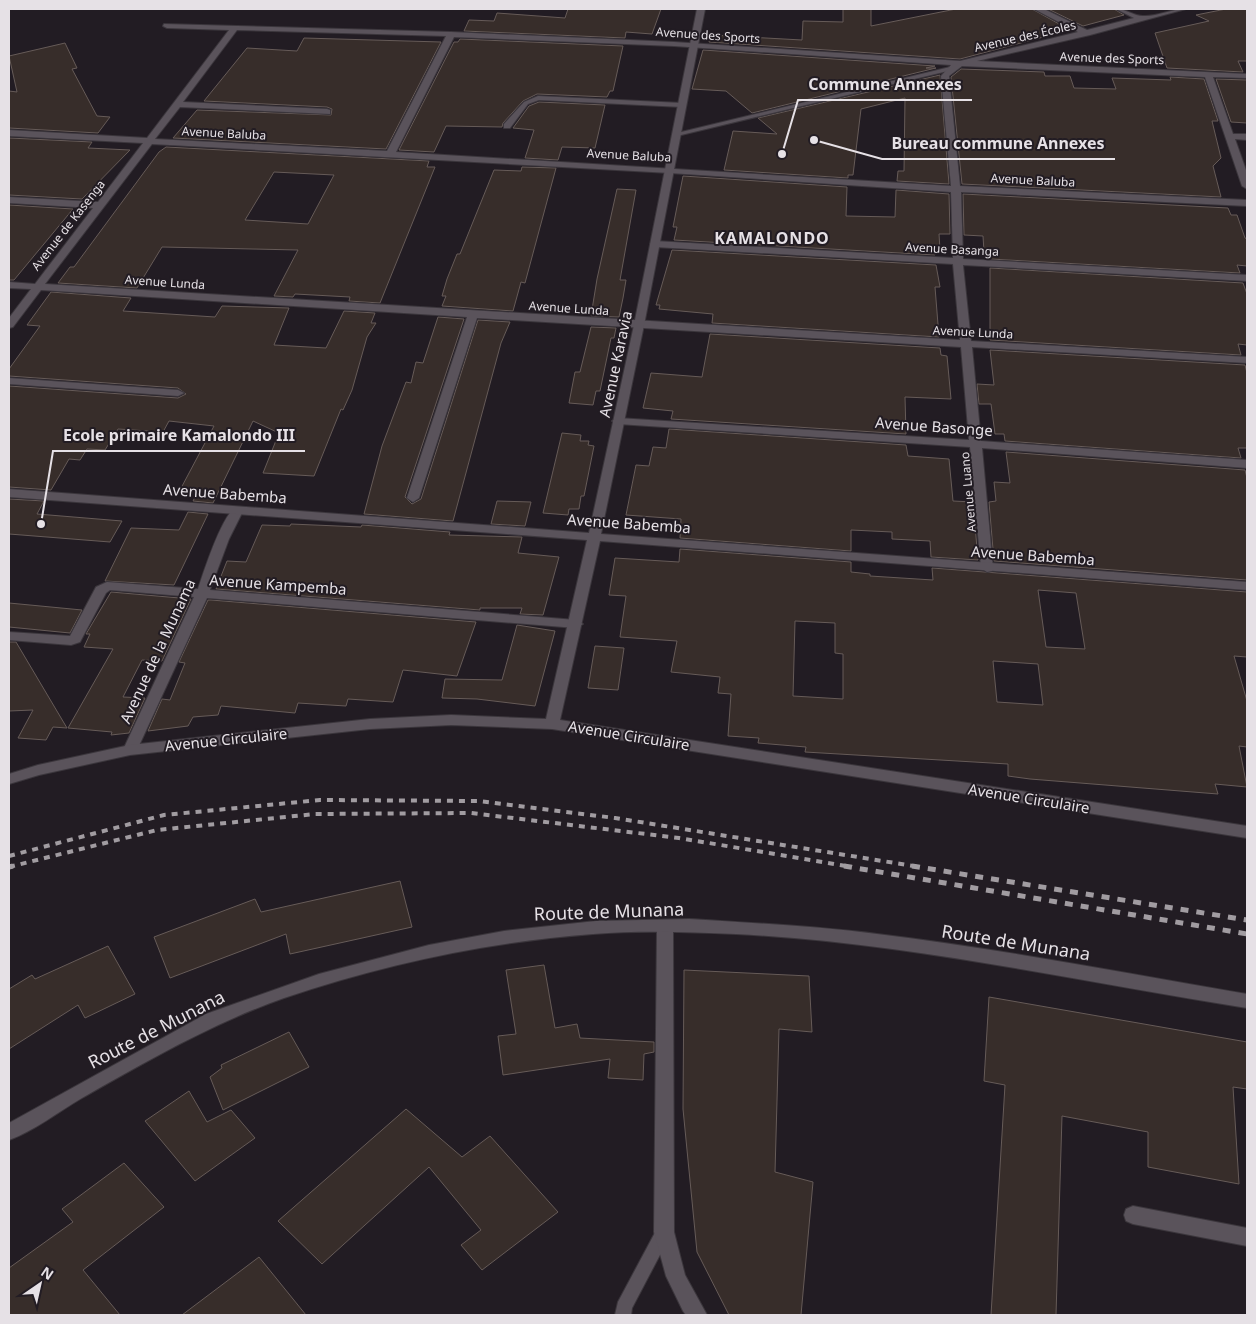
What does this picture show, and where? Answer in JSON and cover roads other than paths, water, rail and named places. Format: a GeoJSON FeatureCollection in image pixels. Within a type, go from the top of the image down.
{"type":"FeatureCollection","features":[{"type":"Feature","properties":{"kind":"street","name":"Avenue Karavia"},"geometry":{"type":"LineString","coordinates":[[552,724],[576,624],[656,244],[701,9]]}},
{"type":"Feature","properties":{"kind":"street"},"geometry":{"type":"LineString","coordinates":[[1038,9],[1087,33]]}},
{"type":"Feature","properties":{"kind":"street"},"geometry":{"type":"LineString","coordinates":[[1120,9],[1141,19]]}},
{"type":"Feature","properties":{"kind":"street","name":"Avenue des Écoles"},"geometry":{"type":"LineString","coordinates":[[960,63],[1182,9]]}},
{"type":"Feature","properties":{"kind":"street","name":"Avenue des Sports"},"geometry":{"type":"LineString","coordinates":[[167,26],[452,34],[693,45],[960,63],[1247,76]]}},
{"type":"Feature","properties":{"kind":"street","name":"Avenue de Kasenga"},"geometry":{"type":"LineString","coordinates":[[9,325],[36,287],[235,28]]}},
{"type":"Feature","properties":{"kind":"street"},"geometry":{"type":"LineString","coordinates":[[390,154],[452,34]]}},
{"type":"Feature","properties":{"kind":"street"},"geometry":{"type":"LineString","coordinates":[[950,69],[960,63]]}},
{"type":"Feature","properties":{"kind":"street","name":"Avenue Luano"},"geometry":{"type":"LineString","coordinates":[[950,69],[944,82],[949,106],[956,190],[958,262],[987,568]]}},
{"type":"Feature","properties":{"kind":"street"},"geometry":{"type":"LineString","coordinates":[[1208,74],[1228,136],[1247,186]]}},
{"type":"Feature","properties":{"kind":"street"},"geometry":{"type":"LineString","coordinates":[[178,104],[328,112]]}},
{"type":"Feature","properties":{"kind":"street","name":"Avenue Baluba"},"geometry":{"type":"LineString","coordinates":[[9,134],[670,170],[956,190],[1247,203]]}},
{"type":"Feature","properties":{"kind":"street"},"geometry":{"type":"LineString","coordinates":[[1228,136],[1247,137]]}},
{"type":"Feature","properties":{"kind":"street"},"geometry":{"type":"LineString","coordinates":[[9,200],[99,205]]}},
{"type":"Feature","properties":{"kind":"street","name":"Avenue Basanga"},"geometry":{"type":"LineString","coordinates":[[656,244],[1247,278]]}},
{"type":"Feature","properties":{"kind":"street","name":"Avenue Lunda"},"geometry":{"type":"LineString","coordinates":[[9,285],[473,315],[1247,360]]}},
{"type":"Feature","properties":{"kind":"street"},"geometry":{"type":"LineString","coordinates":[[413,498],[473,315]]}},
{"type":"Feature","properties":{"kind":"street"},"geometry":{"type":"LineString","coordinates":[[9,381],[178,393]]}},
{"type":"Feature","properties":{"kind":"street","name":"Avenue Basonge"},"geometry":{"type":"LineString","coordinates":[[618,421],[1247,464]]}},
{"type":"Feature","properties":{"kind":"street","name":"Avenue Babemba"},"geometry":{"type":"LineString","coordinates":[[9,493],[987,568],[1247,586]]}},
{"type":"Feature","properties":{"kind":"street","name":"Avenue de la Munama"},"geometry":{"type":"LineString","coordinates":[[130,750],[202,595],[223,539],[237,510]]}},
{"type":"Feature","properties":{"kind":"street","name":"Avenue Kampemba"},"geometry":{"type":"LineString","coordinates":[[9,636],[71,641],[75,639],[101,590],[107,586],[576,624]]}},
{"type":"Feature","properties":{"kind":"street","name":"Avenue Circulaire"},"geometry":{"type":"LineString","coordinates":[[9,779],[38,770],[130,750],[370,724],[450,720],[552,724],[1247,832]]}},
{"type":"Feature","properties":{"kind":"street"},"geometry":{"type":"LineString","coordinates":[[665,927],[664,1232],[669,1264],[681,1292],[697,1315]]}},
{"type":"Feature","properties":{"kind":"street","name":"Route de Munana"},"geometry":{"type":"LineString","coordinates":[[9,1132],[54,1104],[212,1019],[287,991],[362,968],[504,937],[581,929],[665,927],[766,930],[856,939],[972,955],[1247,1001]]}},
{"type":"Feature","properties":{"kind":"street"},"geometry":{"type":"LineString","coordinates":[[1133,1215],[1247,1237]]}},
{"type":"Feature","properties":{"kind":"lane"},"geometry":{"type":"LineString","coordinates":[[677,134],[950,69]]}},
{"type":"Feature","properties":{"kind":"lane"},"geometry":{"type":"LineString","coordinates":[[507,126],[526,103],[538,98],[682,105]]}},
{"type":"Feature","properties":{"kind":"lane"},"geometry":{"type":"LineString","coordinates":[[623,1315],[624,1307],[664,1232]]}},
{"type":"Feature","properties":{"kind":"railway"},"geometry":{"type":"LineString","coordinates":[[9,856],[164,815],[320,800],[478,801],[615,818],[920,867]]}},
{"type":"Feature","properties":{"kind":"railway"},"geometry":{"type":"LineString","coordinates":[[9,867],[157,830],[315,814],[471,813],[679,838],[852,867]]}},
{"type":"Feature","properties":{"kind":"railway"},"geometry":{"type":"LineString","coordinates":[[844,866],[1247,934]]}},
{"type":"Feature","properties":{"kind":"railway"},"geometry":{"type":"LineString","coordinates":[[912,866],[1247,920]]}},
{"type":"Feature","properties":{"kind":"place","name":"Bureau commune Annexes"},"geometry":{"type":"Point","coordinates":[814,140]}},
{"type":"Feature","properties":{"kind":"place","name":"Commune Annexes"},"geometry":{"type":"Point","coordinates":[782,154]}},
{"type":"Feature","properties":{"kind":"place","name":"Ecole primaire Kamalondo III"},"geometry":{"type":"Point","coordinates":[41,524]}},
{"type":"Feature","properties":{"kind":"district","name":"KAMALONDO"},"geometry":{"type":"Point","coordinates":[772,238]}}]}
